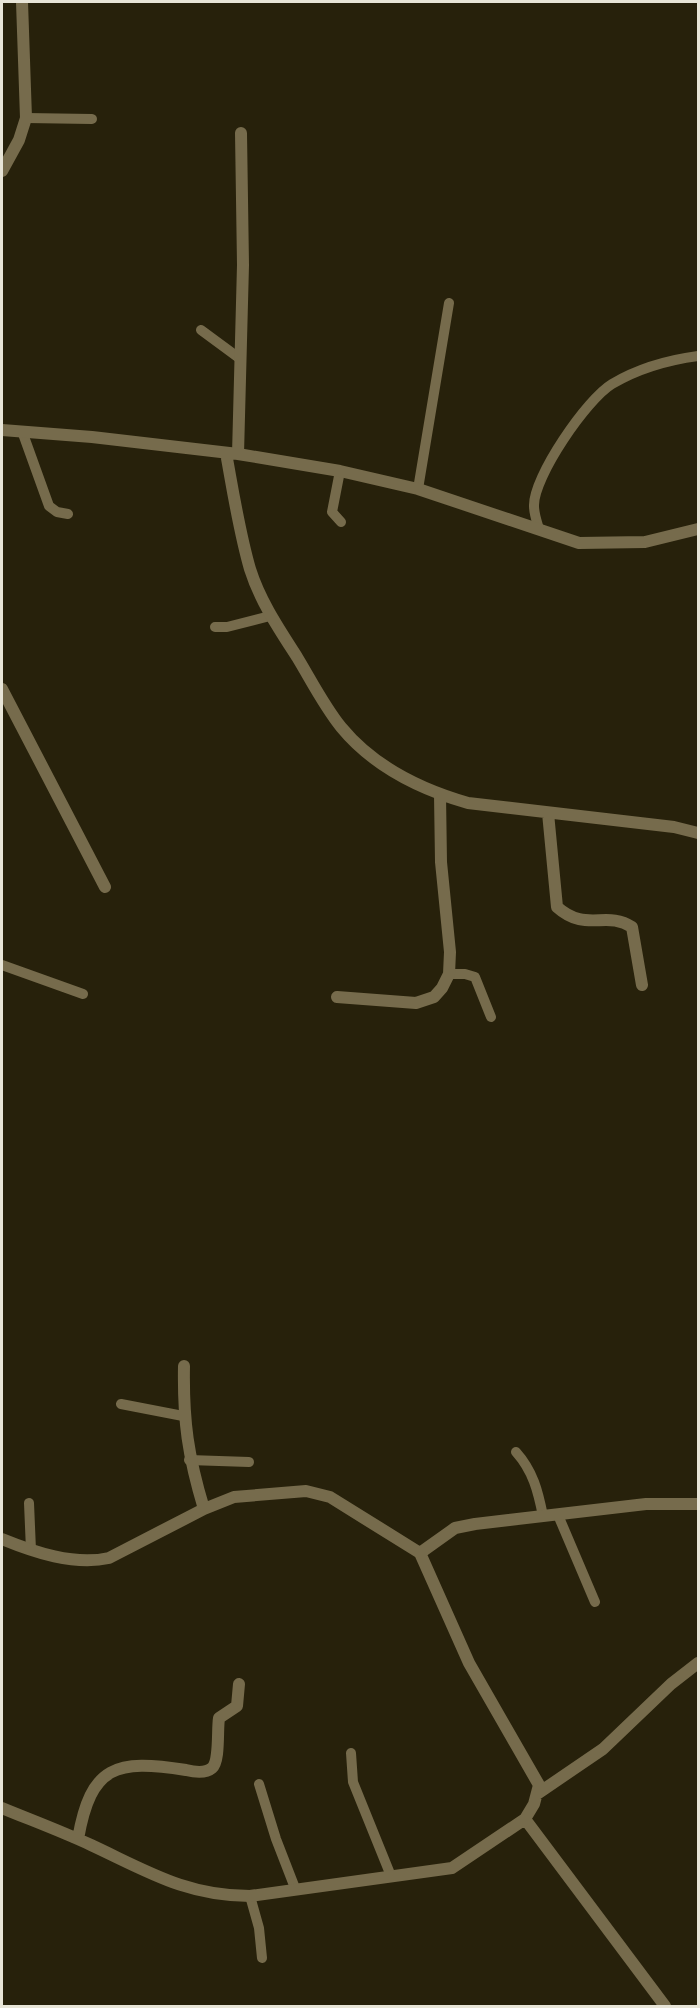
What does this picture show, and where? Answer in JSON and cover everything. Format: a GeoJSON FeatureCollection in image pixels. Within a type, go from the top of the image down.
{"type":"FeatureCollection","features":[{"type":"Feature","properties":{"kind":"street"},"geometry":{"type":"LineString","coordinates":[[2,171],[20,140],[26,118],[22,2]]}},
{"type":"Feature","properties":{"kind":"street"},"geometry":{"type":"LineString","coordinates":[[241,133],[243,265],[232,453],[246,554],[270,616],[340,725],[362,750],[392,772],[440,795],[468,803],[674,827],[699,833]]}},
{"type":"Feature","properties":{"kind":"street"},"geometry":{"type":"LineString","coordinates":[[2,430],[232,453],[340,471],[418,489],[579,543],[645,542],[699,529]]}},
{"type":"Feature","properties":{"kind":"street"},"geometry":{"type":"LineString","coordinates":[[2,689],[105,887]]}},
{"type":"Feature","properties":{"kind":"street"},"geometry":{"type":"LineString","coordinates":[[337,997],[416,1003],[434,997],[442,988],[449,974],[450,952],[441,862],[440,795]]}},
{"type":"Feature","properties":{"kind":"street"},"geometry":{"type":"LineString","coordinates":[[548,813],[557,907],[566,916],[583,922],[611,920],[632,927],[642,985]]}},
{"type":"Feature","properties":{"kind":"street"},"geometry":{"type":"LineString","coordinates":[[184,1366],[183,1416],[189,1460],[204,1509]]}},
{"type":"Feature","properties":{"kind":"street"},"geometry":{"type":"LineString","coordinates":[[2,1541],[83,1561],[109,1558],[204,1509],[234,1497],[306,1491],[330,1497],[420,1552],[469,1663],[539,1785],[525,1819],[452,1868],[250,1896],[220,1896],[189,1889],[2,1808]]}},
{"type":"Feature","properties":{"kind":"street"},"geometry":{"type":"LineString","coordinates":[[420,1552],[455,1528],[646,1504],[699,1504]]}},
{"type":"Feature","properties":{"kind":"street"},"geometry":{"type":"LineString","coordinates":[[537,1794],[603,1749],[671,1684],[699,1663]]}},
{"type":"Feature","properties":{"kind":"street"},"geometry":{"type":"LineString","coordinates":[[78,1839],[90,1793],[101,1778],[114,1770],[147,1765],[199,1773],[212,1769],[217,1760],[216,1733],[219,1718],[237,1706],[239,1684]]}},
{"type":"Feature","properties":{"kind":"street"},"geometry":{"type":"LineString","coordinates":[[525,1819],[665,2007]]}},
{"type":"Feature","properties":{"kind":"lane"},"geometry":{"type":"LineString","coordinates":[[26,118],[92,119]]}},
{"type":"Feature","properties":{"kind":"lane"},"geometry":{"type":"LineString","coordinates":[[418,489],[449,303]]}},
{"type":"Feature","properties":{"kind":"lane"},"geometry":{"type":"LineString","coordinates":[[201,330],[239,358]]}},
{"type":"Feature","properties":{"kind":"lane"},"geometry":{"type":"LineString","coordinates":[[539,529],[534,506],[541,479],[588,409],[609,386],[637,371],[672,359],[699,356]]}},
{"type":"Feature","properties":{"kind":"lane"},"geometry":{"type":"LineString","coordinates":[[22,431],[49,506],[57,512],[68,514]]}},
{"type":"Feature","properties":{"kind":"lane"},"geometry":{"type":"LineString","coordinates":[[340,471],[332,512],[341,522]]}},
{"type":"Feature","properties":{"kind":"lane"},"geometry":{"type":"LineString","coordinates":[[215,627],[227,627],[270,616]]}},
{"type":"Feature","properties":{"kind":"lane"},"geometry":{"type":"LineString","coordinates":[[2,965],[83,994]]}},
{"type":"Feature","properties":{"kind":"lane"},"geometry":{"type":"LineString","coordinates":[[449,974],[465,974],[475,977],[491,1017]]}},
{"type":"Feature","properties":{"kind":"lane"},"geometry":{"type":"LineString","coordinates":[[121,1404],[183,1416]]}},
{"type":"Feature","properties":{"kind":"lane"},"geometry":{"type":"LineString","coordinates":[[516,1452],[528,1465],[536,1484],[543,1516]]}},
{"type":"Feature","properties":{"kind":"lane"},"geometry":{"type":"LineString","coordinates":[[189,1460],[249,1462]]}},
{"type":"Feature","properties":{"kind":"lane"},"geometry":{"type":"LineString","coordinates":[[29,1503],[31,1550]]}},
{"type":"Feature","properties":{"kind":"lane"},"geometry":{"type":"LineString","coordinates":[[558,1515],[595,1602]]}},
{"type":"Feature","properties":{"kind":"lane"},"geometry":{"type":"LineString","coordinates":[[351,1753],[353,1782],[391,1876]]}},
{"type":"Feature","properties":{"kind":"lane"},"geometry":{"type":"LineString","coordinates":[[260,1784],[276,1839],[295,1888]]}},
{"type":"Feature","properties":{"kind":"lane"},"geometry":{"type":"LineString","coordinates":[[250,1896],[259,1928],[262,1958]]}}]}
